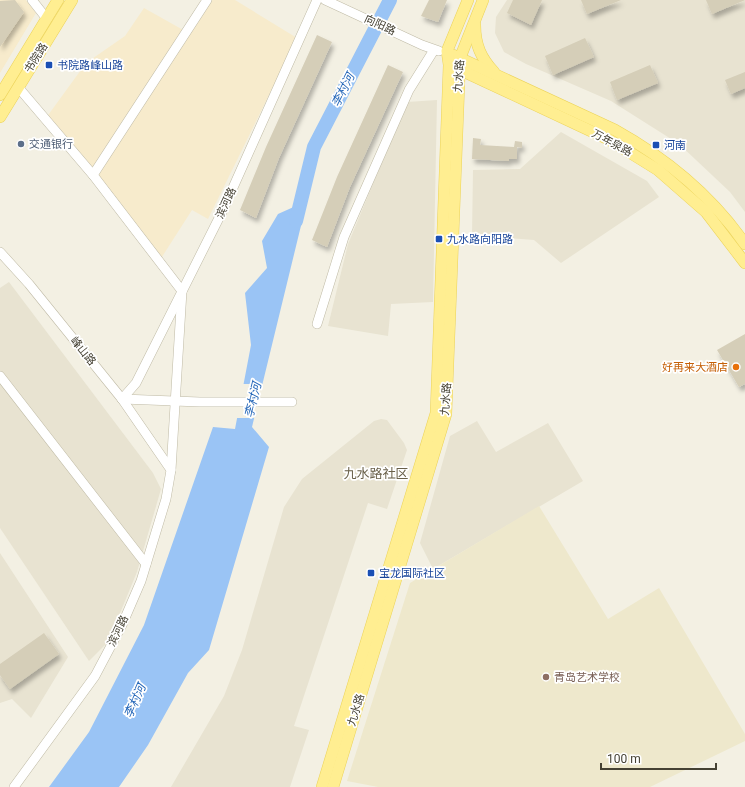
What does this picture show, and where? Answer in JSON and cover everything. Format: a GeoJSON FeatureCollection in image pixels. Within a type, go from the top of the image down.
{"type":"FeatureCollection","features":[{"type":"Feature","properties":{"kind":"main road","name":"书院路"},"geometry":{"type":"LineString","coordinates":[[0,95],[58,0]]}},
{"type":"Feature","properties":{"kind":"main road","name":"书院路"},"geometry":{"type":"LineString","coordinates":[[0,117],[72,0]]}},
{"type":"Feature","properties":{"kind":"main road","name":"九水路"},"geometry":{"type":"LineString","coordinates":[[333,787],[446,414],[454,68],[447,51],[468,0]]}},
{"type":"Feature","properties":{"kind":"main road","name":"九水路"},"geometry":{"type":"LineString","coordinates":[[322,787],[436,413],[454,68],[460,58],[483,0]]}},
{"type":"Feature","properties":{"kind":"main road"},"geometry":{"type":"LineString","coordinates":[[475,20],[475,34],[478,50],[486,64],[498,76]]}},
{"type":"Feature","properties":{"kind":"main road","name":"万年泉路"},"geometry":{"type":"LineString","coordinates":[[447,51],[615,130],[666,161],[717,207],[745,244]]}},
{"type":"Feature","properties":{"kind":"main road","name":"万年泉路"},"geometry":{"type":"LineString","coordinates":[[454,68],[608,140],[658,170],[706,212],[745,263]]}},
{"type":"Feature","properties":{"kind":"street"},"geometry":{"type":"LineString","coordinates":[[32,0],[47,19]]}},
{"type":"Feature","properties":{"kind":"street"},"geometry":{"type":"LineString","coordinates":[[94,175],[208,0]]}},
{"type":"Feature","properties":{"kind":"street","name":"滨河路"},"geometry":{"type":"LineString","coordinates":[[122,400],[136,383],[223,210],[317,0]]}},
{"type":"Feature","properties":{"kind":"street","name":"向阳路"},"geometry":{"type":"LineString","coordinates":[[327,0],[422,45],[434,50],[447,51]]}},
{"type":"Feature","properties":{"kind":"street"},"geometry":{"type":"LineString","coordinates":[[317,324],[344,237],[409,90],[434,50]]}},
{"type":"Feature","properties":{"kind":"street","name":"向阳路"},"geometry":{"type":"LineString","coordinates":[[434,50],[454,68]]}},
{"type":"Feature","properties":{"kind":"street"},"geometry":{"type":"LineString","coordinates":[[18,87],[94,175],[182,291]]}},
{"type":"Feature","properties":{"kind":"street","name":"峰山路"},"geometry":{"type":"LineString","coordinates":[[0,252],[29,284],[122,400],[162,455],[170,470]]}},
{"type":"Feature","properties":{"kind":"street","name":"滨河路"},"geometry":{"type":"LineString","coordinates":[[14,787],[96,676],[122,625],[141,581],[166,499],[170,470],[182,291]]}},
{"type":"Feature","properties":{"kind":"street"},"geometry":{"type":"LineString","coordinates":[[0,376],[146,564]]}},
{"type":"Feature","properties":{"kind":"street"},"geometry":{"type":"LineString","coordinates":[[122,400],[292,402]]}},
{"type":"Feature","properties":{"kind":"shaded area"},"geometry":{"type":"Polygon","coordinates":[[[0,0],[26,0],[36,13],[0,73],[0,0]]]}},
{"type":"Feature","properties":{"kind":"shaded area"},"geometry":{"type":"Polygon","coordinates":[[[205,0],[235,0],[297,38],[208,219],[192,210],[160,260],[46,118],[86,63],[125,36],[144,8],[185,31],[205,0]]]}},
{"type":"Feature","properties":{"kind":"shaded area"},"geometry":{"type":"Polygon","coordinates":[[[507,0],[745,0],[745,212],[730,192],[679,144],[611,101],[526,64],[504,52],[495,33],[496,17],[507,0]]]}},
{"type":"Feature","properties":{"kind":"shaded area"},"geometry":{"type":"Polygon","coordinates":[[[437,100],[433,302],[391,304],[388,336],[328,326],[348,244],[407,102],[437,100]]]}},
{"type":"Feature","properties":{"kind":"shaded area"},"geometry":{"type":"Polygon","coordinates":[[[561,132],[647,181],[659,197],[561,263],[534,240],[472,235],[473,170],[520,169],[561,132]]]}},
{"type":"Feature","properties":{"kind":"shaded area"},"geometry":{"type":"Polygon","coordinates":[[[9,282],[153,473],[161,489],[137,572],[116,623],[107,643],[89,661],[0,528],[0,288],[9,282]]]}},
{"type":"Feature","properties":{"kind":"shaded area","name":"宝龙国际社区"},"geometry":{"type":"Polygon","coordinates":[[[381,419],[387,420],[404,443],[407,450],[387,509],[368,503],[294,726],[309,730],[290,787],[171,787],[224,696],[242,650],[284,507],[302,479],[374,421],[381,419]]]}},
{"type":"Feature","properties":{"kind":"shaded area"},"geometry":{"type":"Polygon","coordinates":[[[477,421],[496,452],[548,423],[583,481],[433,569],[420,543],[450,436],[477,421]]]}},
{"type":"Feature","properties":{"kind":"shaded area","name":"青岛艺术学校"},"geometry":{"type":"Polygon","coordinates":[[[539,506],[608,619],[659,588],[745,734],[745,741],[650,787],[378,787],[347,781],[410,583],[539,506]]]}},
{"type":"Feature","properties":{"kind":"shaded area"},"geometry":{"type":"Polygon","coordinates":[[[0,553],[68,657],[31,718],[12,699],[0,703],[0,553]]]}},
{"type":"Feature","properties":{"kind":"water"},"geometry":{"type":"Polygon","coordinates":[[[307,201],[252,427],[269,447],[209,650],[188,673],[148,745],[119,787],[49,787],[89,732],[144,625],[213,427],[235,429],[251,345],[245,293],[267,268],[262,241],[278,214],[307,201]]]}},
{"type":"Feature","properties":{"kind":"pier"},"geometry":{"type":"Polygon","coordinates":[[[242,384],[265,384],[256,418],[235,418],[242,384]]]}},
{"type":"Feature","properties":{"kind":"building"},"geometry":{"type":"Polygon","coordinates":[[[15,0],[24,12],[0,47],[0,1],[15,0]]]}},
{"type":"Feature","properties":{"kind":"building"},"geometry":{"type":"Polygon","coordinates":[[[429,0],[447,0],[438,22],[421,16],[429,0]]]}},
{"type":"Feature","properties":{"kind":"building"},"geometry":{"type":"Polygon","coordinates":[[[513,0],[542,0],[531,25],[507,13],[513,0]]]}},
{"type":"Feature","properties":{"kind":"building"},"geometry":{"type":"Polygon","coordinates":[[[581,0],[621,0],[587,14],[581,0]]]}},
{"type":"Feature","properties":{"kind":"building"},"geometry":{"type":"Polygon","coordinates":[[[706,0],[745,0],[712,14],[706,0]]]}},
{"type":"Feature","properties":{"kind":"building"},"geometry":{"type":"Polygon","coordinates":[[[317,35],[332,42],[279,158],[256,218],[240,210],[266,147],[317,35]]]}},
{"type":"Feature","properties":{"kind":"building"},"geometry":{"type":"Polygon","coordinates":[[[585,38],[594,57],[553,75],[545,56],[585,38]]]}},
{"type":"Feature","properties":{"kind":"building"},"geometry":{"type":"Polygon","coordinates":[[[388,65],[403,72],[350,187],[327,247],[312,240],[337,177],[388,65]]]}},
{"type":"Feature","properties":{"kind":"building"},"geometry":{"type":"Polygon","coordinates":[[[650,65],[658,83],[617,100],[610,82],[650,65]]]}},
{"type":"Feature","properties":{"kind":"building"},"geometry":{"type":"Polygon","coordinates":[[[745,72],[745,88],[731,94],[725,80],[745,72]]]}},
{"type":"Feature","properties":{"kind":"building"},"geometry":{"type":"Polygon","coordinates":[[[473,138],[481,139],[480,145],[514,147],[515,141],[522,142],[522,148],[517,147],[517,159],[509,159],[509,161],[472,159],[473,138]]]}},
{"type":"Feature","properties":{"kind":"building","name":"好再来大酒店"},"geometry":{"type":"Polygon","coordinates":[[[745,334],[745,384],[739,387],[717,350],[745,334]]]}},
{"type":"Feature","properties":{"kind":"building"},"geometry":{"type":"Polygon","coordinates":[[[44,633],[59,654],[10,689],[0,675],[0,664],[44,633]]]}},
{"type":"Feature","properties":{"kind":"waterway","name":"李村河"},"geometry":{"type":"LineString","coordinates":[[296,221],[314,147],[390,0]]}},
{"type":"Feature","properties":{"kind":"place","name":"书院路峰山路"},"geometry":{"type":"Point","coordinates":[49,65]}},
{"type":"Feature","properties":{"kind":"place","name":"交通银行"},"geometry":{"type":"Point","coordinates":[21,144]}},
{"type":"Feature","properties":{"kind":"place","name":"河南"},"geometry":{"type":"Point","coordinates":[656,145]}},
{"type":"Feature","properties":{"kind":"place","name":"九水路向阳路"},"geometry":{"type":"Point","coordinates":[439,239]}},
{"type":"Feature","properties":{"kind":"place","name":"好再来大酒店"},"geometry":{"type":"Point","coordinates":[736,367]}},
{"type":"Feature","properties":{"kind":"place","name":"宝龙国际社区"},"geometry":{"type":"Point","coordinates":[371,573]}},
{"type":"Feature","properties":{"kind":"place","name":"青岛艺术学校"},"geometry":{"type":"Point","coordinates":[546,677]}},
{"type":"Feature","properties":{"kind":"district","name":"九水路社区"},"geometry":{"type":"Point","coordinates":[376,473]}}]}
